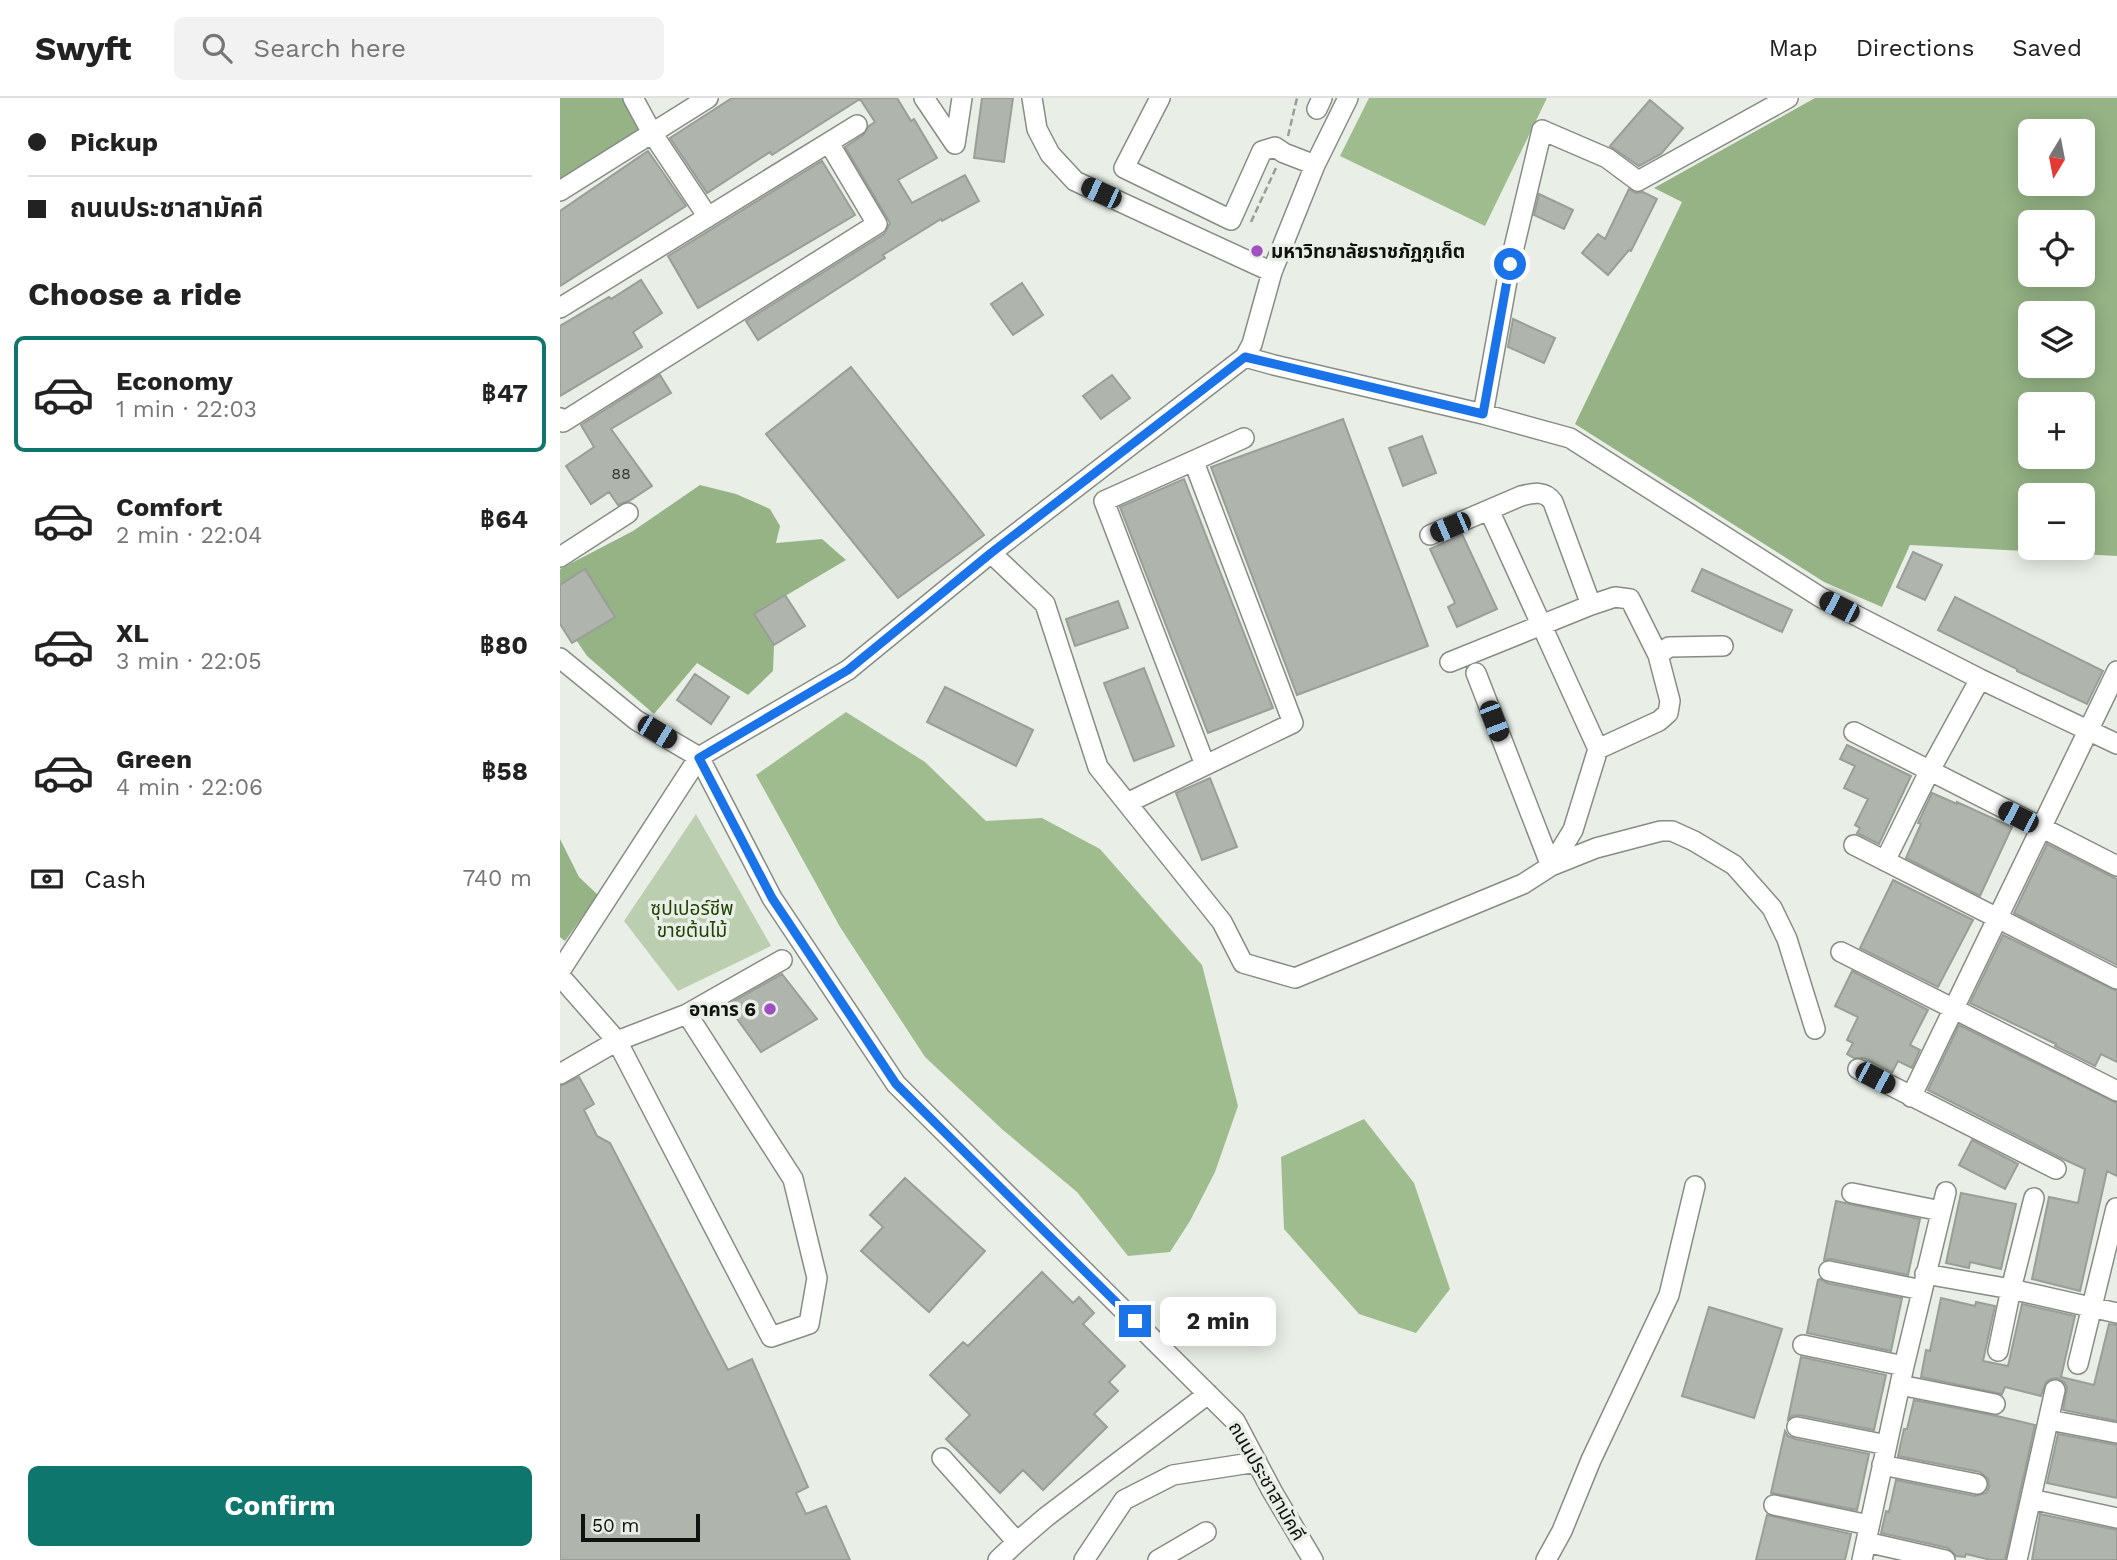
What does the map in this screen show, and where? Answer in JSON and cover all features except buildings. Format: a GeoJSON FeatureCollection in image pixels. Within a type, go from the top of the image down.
{"type":"FeatureCollection","features":[{"type":"Feature","properties":{"kind":"street"},"geometry":{"type":"LineString","coordinates":[[633,98],[652,133],[708,217]]}},
{"type":"Feature","properties":{"kind":"street"},"geometry":{"type":"LineString","coordinates":[[560,191],[708,98]]}},
{"type":"Feature","properties":{"kind":"street"},"geometry":{"type":"LineString","coordinates":[[924,98],[955,144],[962,98]]}},
{"type":"Feature","properties":{"kind":"street"},"geometry":{"type":"LineString","coordinates":[[1032,98],[1037,130],[1050,154],[1075,181],[1272,272]]}},
{"type":"Feature","properties":{"kind":"street"},"geometry":{"type":"LineString","coordinates":[[1160,98],[1124,168],[1231,220],[1262,151],[1275,147],[1315,166]]}},
{"type":"Feature","properties":{"kind":"street"},"geometry":{"type":"LineString","coordinates":[[687,1014],[793,1179],[817,1278],[809,1324],[771,1338],[617,1041],[560,973],[699,758],[848,670],[991,553],[1249,350],[1272,272],[1315,166],[1348,98]]}},
{"type":"Feature","properties":{"kind":"street"},"geometry":{"type":"LineString","coordinates":[[1483,414],[1510,264],[1542,130],[1607,158],[1638,181],[1788,98]]}},
{"type":"Feature","properties":{"kind":"street"},"geometry":{"type":"LineString","coordinates":[[560,308],[857,125]]}},
{"type":"Feature","properties":{"kind":"street"},"geometry":{"type":"LineString","coordinates":[[560,418],[563,422],[877,224],[829,143]]}},
{"type":"Feature","properties":{"kind":"street"},"geometry":{"type":"LineString","coordinates":[[1249,350],[1570,438],[1820,597],[1980,679],[2117,744]]}},
{"type":"Feature","properties":{"kind":"street"},"geometry":{"type":"LineString","coordinates":[[1205,765],[1104,501],[1244,438]]}},
{"type":"Feature","properties":{"kind":"street"},"geometry":{"type":"LineString","coordinates":[[1127,803],[1293,723],[1194,462]]}},
{"type":"Feature","properties":{"kind":"street"},"geometry":{"type":"LineString","coordinates":[[1430,535],[1521,496],[1545,494],[1549,496],[1591,605]]}},
{"type":"Feature","properties":{"kind":"street"},"geometry":{"type":"LineString","coordinates":[[1489,510],[1598,750],[1573,830],[1551,866]]}},
{"type":"Feature","properties":{"kind":"street"},"geometry":{"type":"LineString","coordinates":[[560,557],[628,513]]}},
{"type":"Feature","properties":{"kind":"street"},"geometry":{"type":"LineString","coordinates":[[991,553],[1045,604],[1098,767],[1222,922],[1243,963],[1295,978],[1523,884],[1551,866],[1596,848],[1661,831],[1672,831],[1734,865],[1772,908],[1787,939],[1815,1029]]}},
{"type":"Feature","properties":{"kind":"street"},"geometry":{"type":"LineString","coordinates":[[1450,662],[1591,605],[1615,597],[1630,599],[1658,654],[1670,701],[1668,713],[1659,722],[1598,750]]}},
{"type":"Feature","properties":{"kind":"street"},"geometry":{"type":"LineString","coordinates":[[1658,654],[1669,647],[1723,646]]}},
{"type":"Feature","properties":{"kind":"street"},"geometry":{"type":"LineString","coordinates":[[560,658],[636,720],[699,758]]}},
{"type":"Feature","properties":{"kind":"street"},"geometry":{"type":"LineString","coordinates":[[1911,1097],[2117,671]]}},
{"type":"Feature","properties":{"kind":"street"},"geometry":{"type":"LineString","coordinates":[[1476,673],[1551,866]]}},
{"type":"Feature","properties":{"kind":"street"},"geometry":{"type":"LineString","coordinates":[[1885,861],[1929,772],[1980,679]]}},
{"type":"Feature","properties":{"kind":"street"},"geometry":{"type":"LineString","coordinates":[[1854,732],[2117,866]]}},
{"type":"Feature","properties":{"kind":"street","name":"ถนนประชาสามัคคี"},"geometry":{"type":"LineString","coordinates":[[699,758],[772,898],[896,1084],[1235,1421],[1313,1560]]}},
{"type":"Feature","properties":{"kind":"street"},"geometry":{"type":"LineString","coordinates":[[1854,845],[2117,979]]}},
{"type":"Feature","properties":{"kind":"street"},"geometry":{"type":"LineString","coordinates":[[1841,952],[2117,1091]]}},
{"type":"Feature","properties":{"kind":"street"},"geometry":{"type":"LineString","coordinates":[[560,1074],[617,1041],[687,1014],[782,960]]}},
{"type":"Feature","properties":{"kind":"street"},"geometry":{"type":"LineString","coordinates":[[1858,1069],[2056,1169]]}},
{"type":"Feature","properties":{"kind":"street"},"geometry":{"type":"LineString","coordinates":[[1546,1560],[1563,1531],[1591,1460],[1669,1294],[1695,1186]]}},
{"type":"Feature","properties":{"kind":"street"},"geometry":{"type":"LineString","coordinates":[[1852,1193],[1943,1202],[1865,1542]]}},
{"type":"Feature","properties":{"kind":"street"},"geometry":{"type":"LineString","coordinates":[[1998,1351],[2034,1198]]}},
{"type":"Feature","properties":{"kind":"street"},"geometry":{"type":"LineString","coordinates":[[2078,1364],[2116,1208]]}},
{"type":"Feature","properties":{"kind":"street"},"geometry":{"type":"LineString","coordinates":[[1829,1271],[2011,1289],[2117,1313]]}},
{"type":"Feature","properties":{"kind":"street"},"geometry":{"type":"LineString","coordinates":[[1803,1345],[1995,1404]]}},
{"type":"Feature","properties":{"kind":"street"},"geometry":{"type":"LineString","coordinates":[[2017,1560],[2056,1390]]}},
{"type":"Feature","properties":{"kind":"street"},"geometry":{"type":"LineString","coordinates":[[998,1560],[1017,1542],[1208,1394]]}},
{"type":"Feature","properties":{"kind":"street"},"geometry":{"type":"LineString","coordinates":[[2049,1420],[2117,1433]]}},
{"type":"Feature","properties":{"kind":"street"},"geometry":{"type":"LineString","coordinates":[[1797,1427],[1886,1445]]}},
{"type":"Feature","properties":{"kind":"street"},"geometry":{"type":"LineString","coordinates":[[942,1458],[1017,1542]]}},
{"type":"Feature","properties":{"kind":"street"},"geometry":{"type":"LineString","coordinates":[[1084,1560],[1124,1500],[1173,1475],[1257,1462]]}},
{"type":"Feature","properties":{"kind":"street"},"geometry":{"type":"LineString","coordinates":[[1882,1465],[1977,1484]]}},
{"type":"Feature","properties":{"kind":"street"},"geometry":{"type":"LineString","coordinates":[[2031,1499],[2117,1518]]}},
{"type":"Feature","properties":{"kind":"street"},"geometry":{"type":"LineString","coordinates":[[1774,1505],[1865,1542],[1945,1560]]}},
{"type":"Feature","properties":{"kind":"street"},"geometry":{"type":"LineString","coordinates":[[1158,1560],[1206,1532]]}},
{"type":"Feature","properties":{"kind":"green space","name":"ซุปเปอร์ชีพ ขายต้นไม้"},"geometry":{"type":"Polygon","coordinates":[[[696,814],[771,946],[678,991],[624,921],[696,814]]]}},
{"type":"Feature","properties":{"kind":"shaded area"},"geometry":{"type":"Polygon","coordinates":[[[560,98],[625,98],[645,129],[560,182],[560,98]]]}},
{"type":"Feature","properties":{"kind":"shaded area"},"geometry":{"type":"Polygon","coordinates":[[[1369,98],[1547,98],[1485,226],[1340,156],[1369,98]]]}},
{"type":"Feature","properties":{"kind":"shaded area"},"geometry":{"type":"Polygon","coordinates":[[[1815,98],[2117,98],[2117,556],[2095,555],[2095,483],[2018,483],[2018,551],[1910,545],[1882,607],[1824,582],[1575,424],[1682,202],[1654,188],[1815,98]]]}},
{"type":"Feature","properties":{"kind":"shaded area"},"geometry":{"type":"Polygon","coordinates":[[[700,485],[736,494],[770,509],[780,526],[776,543],[822,539],[846,560],[755,614],[774,645],[773,671],[748,695],[697,663],[654,714],[587,656],[560,616],[560,569],[633,531],[700,485]]]}},
{"type":"Feature","properties":{"kind":"shaded area"},"geometry":{"type":"Polygon","coordinates":[[[846,712],[925,762],[986,821],[1042,818],[1100,849],[1202,965],[1238,1106],[1215,1172],[1190,1221],[1170,1252],[1128,1256],[1077,1192],[1003,1130],[925,1057],[840,927],[756,775],[846,712]]]}},
{"type":"Feature","properties":{"kind":"shaded area"},"geometry":{"type":"Polygon","coordinates":[[[560,839],[579,877],[598,895],[565,941],[560,937],[560,839]]]}},
{"type":"Feature","properties":{"kind":"shaded area"},"geometry":{"type":"Polygon","coordinates":[[[1364,1119],[1414,1183],[1450,1289],[1416,1333],[1359,1314],[1284,1229],[1281,1157],[1364,1119]]]}},
{"type":"Feature","properties":{"kind":"place","name":"มหาวิทยาลัยราชภัฏภูเก็ต"},"geometry":{"type":"Point","coordinates":[1257,251]}},
{"type":"Feature","properties":{"kind":"place","name":"อาคาร 6"},"geometry":{"type":"Point","coordinates":[770,1009]}},
{"type":"Feature","properties":{"kind":"route"},"geometry":{"type":"LineString","coordinates":[[1135,1321],[896,1084],[772,898],[699,758],[848,670],[991,553],[1245,357],[1483,414],[1510,264]]}}]}
